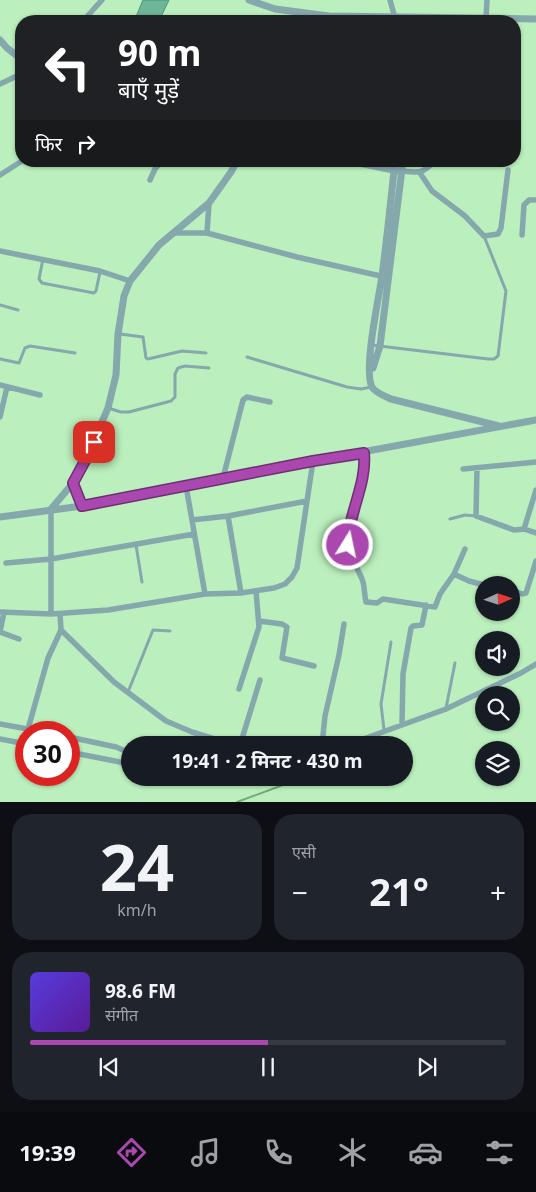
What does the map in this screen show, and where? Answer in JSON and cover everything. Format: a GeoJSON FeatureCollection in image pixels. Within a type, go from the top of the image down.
{"type":"FeatureCollection","features":[{"type":"Feature","properties":{"kind":"street"},"geometry":{"type":"LineString","coordinates":[[88,15],[102,0]]}},
{"type":"Feature","properties":{"kind":"street"},"geometry":{"type":"LineString","coordinates":[[249,0],[275,9],[319,15]]}},
{"type":"Feature","properties":{"kind":"street"},"geometry":{"type":"LineString","coordinates":[[390,0],[394,15]]}},
{"type":"Feature","properties":{"kind":"street"},"geometry":{"type":"LineString","coordinates":[[486,15],[487,0]]}},
{"type":"Feature","properties":{"kind":"street"},"geometry":{"type":"LineString","coordinates":[[521,19],[536,19]]}},
{"type":"Feature","properties":{"kind":"street"},"geometry":{"type":"LineString","coordinates":[[0,40],[15,54]]}},
{"type":"Feature","properties":{"kind":"street"},"geometry":{"type":"LineString","coordinates":[[0,84],[15,77]]}},
{"type":"Feature","properties":{"kind":"street"},"geometry":{"type":"LineString","coordinates":[[0,175],[15,165]]}},
{"type":"Feature","properties":{"kind":"street"},"geometry":{"type":"LineString","coordinates":[[150,180],[157,167]]}},
{"type":"Feature","properties":{"kind":"street"},"geometry":{"type":"LineString","coordinates":[[50,614],[51,509],[73,483],[86,459],[108,408],[116,375],[118,334],[124,296],[130,281],[159,245],[209,204],[233,167]]}},
{"type":"Feature","properties":{"kind":"street"},"geometry":{"type":"LineString","coordinates":[[379,167],[420,173],[428,167]]}},
{"type":"Feature","properties":{"kind":"street"},"geometry":{"type":"LineString","coordinates":[[398,167],[399,171]]}},
{"type":"Feature","properties":{"kind":"street"},"geometry":{"type":"LineString","coordinates":[[370,378],[380,346],[385,277],[401,167]]}},
{"type":"Feature","properties":{"kind":"street"},"geometry":{"type":"LineString","coordinates":[[420,173],[432,191],[465,216],[484,236],[500,232],[508,170]]}},
{"type":"Feature","properties":{"kind":"street"},"geometry":{"type":"LineString","coordinates":[[522,235],[524,205],[528,200],[536,200]]}},
{"type":"Feature","properties":{"kind":"street"},"geometry":{"type":"LineString","coordinates":[[207,233],[209,204]]}},
{"type":"Feature","properties":{"kind":"street"},"geometry":{"type":"LineString","coordinates":[[175,233],[207,233],[385,277]]}},
{"type":"Feature","properties":{"kind":"street"},"geometry":{"type":"LineString","coordinates":[[0,251],[100,271],[130,281]]}},
{"type":"Feature","properties":{"kind":"street"},"geometry":{"type":"LineString","coordinates":[[385,277],[370,344],[370,378],[372,387],[391,399],[501,426]]}},
{"type":"Feature","properties":{"kind":"street"},"geometry":{"type":"LineString","coordinates":[[0,385],[40,395]]}},
{"type":"Feature","properties":{"kind":"street"},"geometry":{"type":"LineString","coordinates":[[0,417],[7,387]]}},
{"type":"Feature","properties":{"kind":"street"},"geometry":{"type":"LineString","coordinates":[[223,478],[243,400],[247,397],[270,402]]}},
{"type":"Feature","properties":{"kind":"street"},"geometry":{"type":"LineString","coordinates":[[0,517],[82,506],[536,420]]}},
{"type":"Feature","properties":{"kind":"street"},"geometry":{"type":"LineString","coordinates":[[364,453],[364,473],[349,532],[348,545],[350,556],[362,578],[365,600],[368,603],[378,603],[383,599],[436,606],[442,590],[454,574],[466,549]]}},
{"type":"Feature","properties":{"kind":"street"},"geometry":{"type":"LineString","coordinates":[[19,639],[0,632],[2,612],[60,614],[108,610],[205,594],[256,591],[286,584],[297,568],[313,461]]}},
{"type":"Feature","properties":{"kind":"street"},"geometry":{"type":"LineString","coordinates":[[463,470],[536,462]]}},
{"type":"Feature","properties":{"kind":"street"},"geometry":{"type":"LineString","coordinates":[[477,468],[476,516],[514,530],[524,529],[536,533]]}},
{"type":"Feature","properties":{"kind":"street"},"geometry":{"type":"LineString","coordinates":[[73,483],[82,506]]}},
{"type":"Feature","properties":{"kind":"street"},"geometry":{"type":"LineString","coordinates":[[186,486],[205,594]]}},
{"type":"Feature","properties":{"kind":"street"},"geometry":{"type":"LineString","coordinates":[[524,529],[536,490]]}},
{"type":"Feature","properties":{"kind":"street"},"geometry":{"type":"LineString","coordinates":[[192,520],[228,516],[307,501]]}},
{"type":"Feature","properties":{"kind":"street"},"geometry":{"type":"LineString","coordinates":[[228,516],[241,593]]}},
{"type":"Feature","properties":{"kind":"street"},"geometry":{"type":"LineString","coordinates":[[6,563],[51,559],[194,534]]}},
{"type":"Feature","properties":{"kind":"street"},"geometry":{"type":"LineString","coordinates":[[520,593],[526,592],[536,561]]}},
{"type":"Feature","properties":{"kind":"street"},"geometry":{"type":"LineString","coordinates":[[454,574],[475,584]]}},
{"type":"Feature","properties":{"kind":"street"},"geometry":{"type":"LineString","coordinates":[[239,689],[259,621],[256,591]]}},
{"type":"Feature","properties":{"kind":"street"},"geometry":{"type":"LineString","coordinates":[[402,724],[404,674],[411,628],[422,625],[426,605]]}},
{"type":"Feature","properties":{"kind":"street"},"geometry":{"type":"LineString","coordinates":[[30,721],[48,658],[61,630],[60,614]]}},
{"type":"Feature","properties":{"kind":"street"},"geometry":{"type":"LineString","coordinates":[[259,621],[282,624],[287,627],[282,658],[314,666]]}},
{"type":"Feature","properties":{"kind":"street"},"geometry":{"type":"LineString","coordinates":[[323,736],[325,716],[344,624]]}},
{"type":"Feature","properties":{"kind":"street"},"geometry":{"type":"LineString","coordinates":[[61,630],[71,642],[127,694],[173,725],[208,736]]}},
{"type":"Feature","properties":{"kind":"street"},"geometry":{"type":"LineString","coordinates":[[369,736],[446,709],[536,664]]}},
{"type":"Feature","properties":{"kind":"street"},"geometry":{"type":"LineString","coordinates":[[243,736],[260,680]]}},
{"type":"Feature","properties":{"kind":"street"},"geometry":{"type":"LineString","coordinates":[[0,724],[15,727]]}},
{"type":"Feature","properties":{"kind":"street"},"geometry":{"type":"LineString","coordinates":[[0,739],[15,742]]}},
{"type":"Feature","properties":{"kind":"street"},"geometry":{"type":"LineString","coordinates":[[80,740],[121,749]]}},
{"type":"Feature","properties":{"kind":"street"},"geometry":{"type":"LineString","coordinates":[[80,754],[121,762]]}},
{"type":"Feature","properties":{"kind":"lane"},"geometry":{"type":"LineString","coordinates":[[370,344],[488,359],[494,359],[498,356],[506,291],[484,236]]}},
{"type":"Feature","properties":{"kind":"lane"},"geometry":{"type":"LineString","coordinates":[[43,259],[40,279],[42,283],[91,293],[96,291],[100,271]]}},
{"type":"Feature","properties":{"kind":"lane"},"geometry":{"type":"LineString","coordinates":[[0,305],[18,310]]}},
{"type":"Feature","properties":{"kind":"lane"},"geometry":{"type":"LineString","coordinates":[[118,334],[143,337],[146,358],[148,359],[182,351],[206,353]]}},
{"type":"Feature","properties":{"kind":"lane"},"geometry":{"type":"LineString","coordinates":[[0,359],[19,363],[25,348],[30,346],[75,353]]}},
{"type":"Feature","properties":{"kind":"lane"},"geometry":{"type":"LineString","coordinates":[[247,357],[347,387],[361,389],[372,387]]}},
{"type":"Feature","properties":{"kind":"lane"},"geometry":{"type":"LineString","coordinates":[[108,408],[129,412],[171,401],[174,397],[175,374],[178,368],[184,366],[209,368]]}},
{"type":"Feature","properties":{"kind":"lane"},"geometry":{"type":"LineString","coordinates":[[450,519],[465,514],[476,516]]}},
{"type":"Feature","properties":{"kind":"lane"},"geometry":{"type":"LineString","coordinates":[[136,545],[142,582]]}},
{"type":"Feature","properties":{"kind":"lane"},"geometry":{"type":"LineString","coordinates":[[127,694],[151,632],[155,629],[170,631]]}},
{"type":"Feature","properties":{"kind":"lane"},"geometry":{"type":"LineString","coordinates":[[384,730],[381,704],[391,642]]}},
{"type":"Feature","properties":{"kind":"lane"},"geometry":{"type":"LineString","coordinates":[[446,709],[455,662]]}},
{"type":"Feature","properties":{"kind":"building"},"geometry":{"type":"Polygon","coordinates":[[[143,0],[169,0],[162,15],[137,15],[143,0]]]}},
{"type":"Feature","properties":{"kind":"waterway"},"geometry":{"type":"LineString","coordinates":[[237,802],[280,786]]}},
{"type":"Feature","properties":{"kind":"route"},"geometry":{"type":"LineString","coordinates":[[94,442],[73,483],[82,506],[313,461],[364,453],[365,468],[349,532],[348,545]]}}]}
